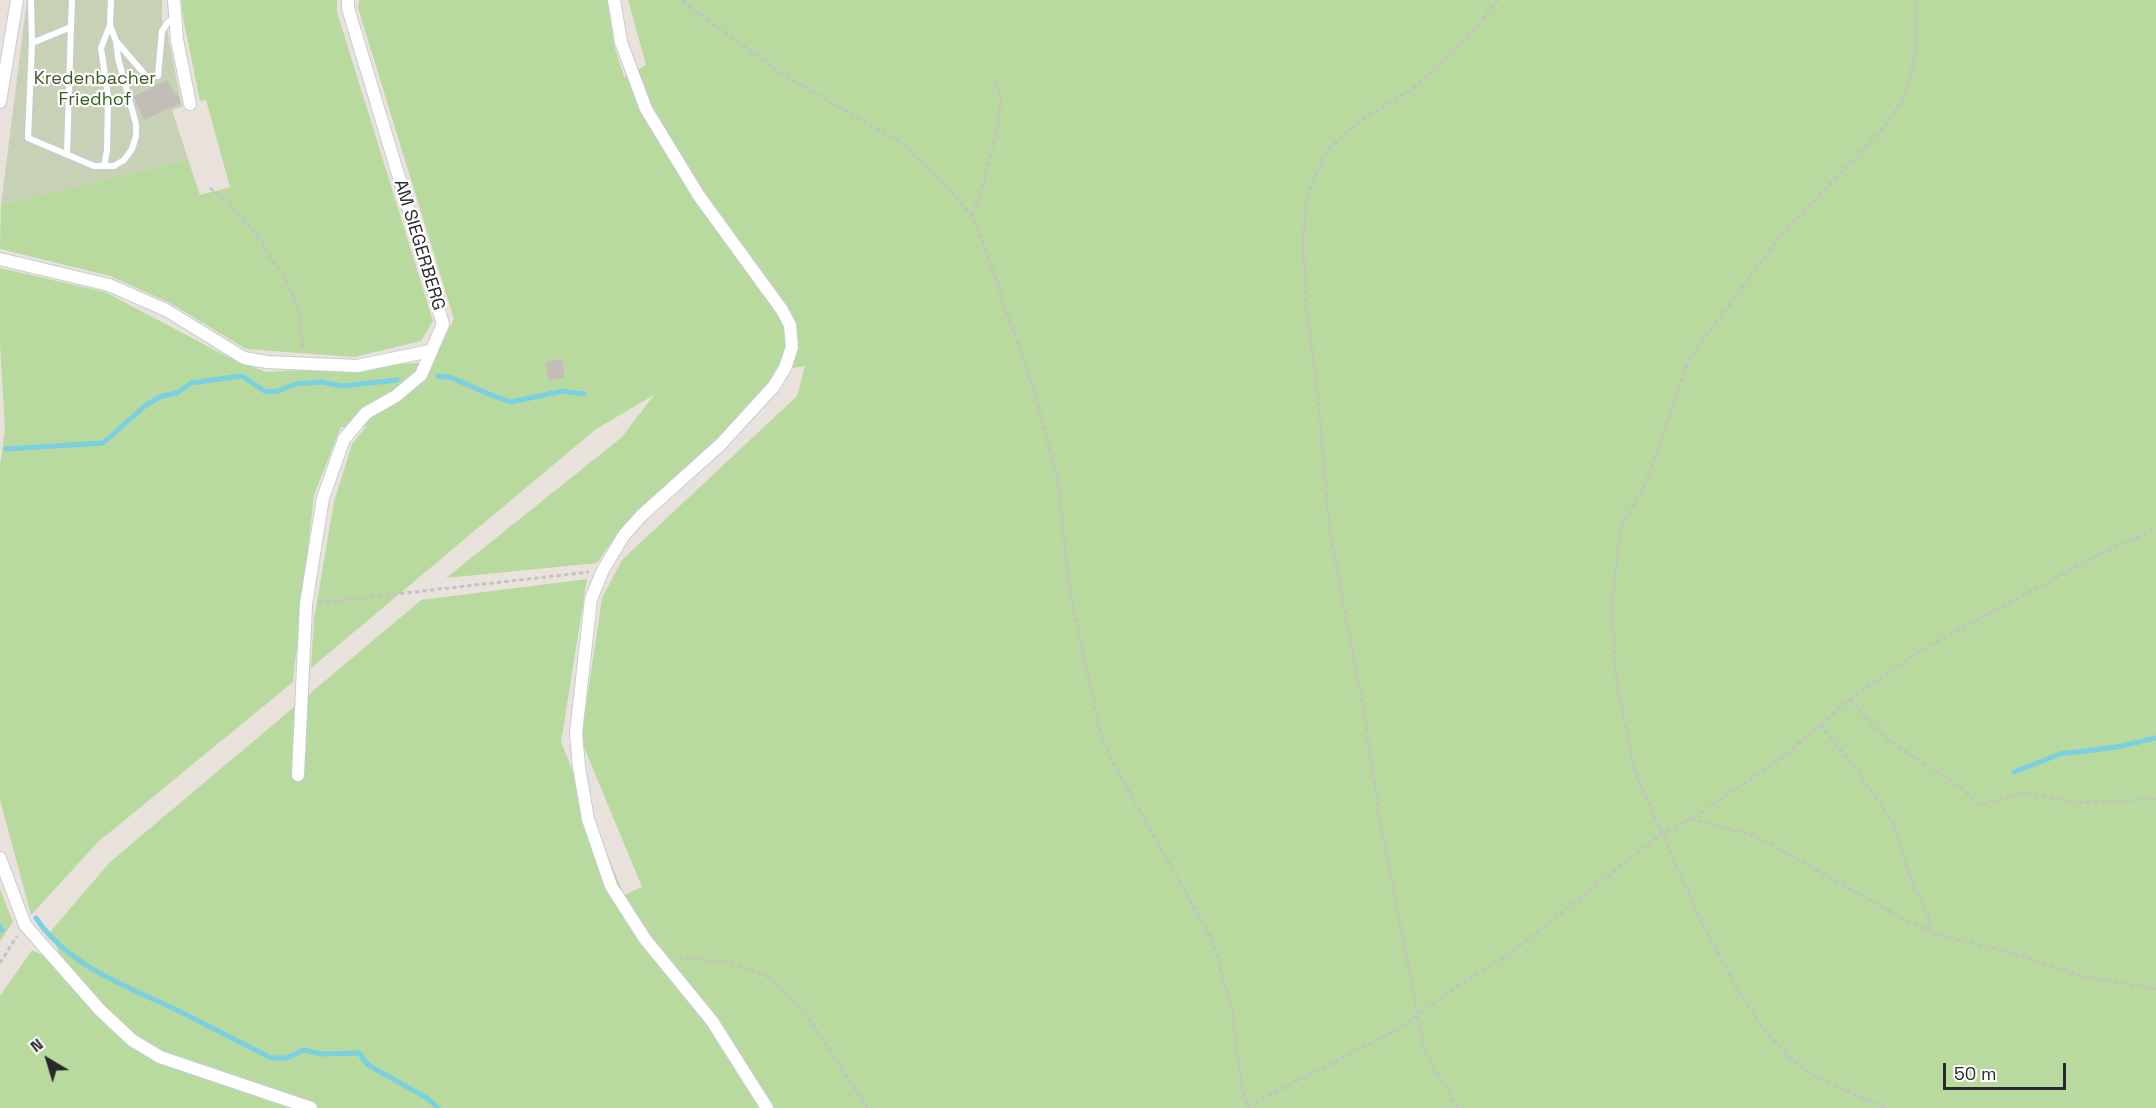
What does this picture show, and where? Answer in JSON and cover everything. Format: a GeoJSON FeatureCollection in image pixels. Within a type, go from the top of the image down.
{"type":"FeatureCollection","features":[{"type":"Feature","properties":{"kind":"street"},"geometry":{"type":"LineString","coordinates":[[0,102],[17,0]]}},
{"type":"Feature","properties":{"kind":"street"},"geometry":{"type":"LineString","coordinates":[[174,0],[175,20],[190,104]]}},
{"type":"Feature","properties":{"kind":"street","name":"AM SIEGERBERG"},"geometry":{"type":"LineString","coordinates":[[298,776],[306,604],[323,498],[344,439],[366,413],[396,396],[420,375],[442,324],[348,8],[348,0]]}},
{"type":"Feature","properties":{"kind":"street"},"geometry":{"type":"LineString","coordinates":[[614,0],[621,42],[646,110],[699,196],[782,310],[789,325],[792,347],[785,368],[774,387],[758,406],[721,444],[642,515],[624,536],[603,570],[591,599],[576,733],[579,767],[588,819],[611,886],[625,911],[658,956],[712,1022],[767,1108]]}},
{"type":"Feature","properties":{"kind":"street"},"geometry":{"type":"LineString","coordinates":[[0,259],[109,285],[166,310],[244,358],[267,362],[357,366],[430,351]]}},
{"type":"Feature","properties":{"kind":"street"},"geometry":{"type":"LineString","coordinates":[[0,858],[25,925],[100,1010],[132,1040],[160,1057],[311,1108]]}},
{"type":"Feature","properties":{"kind":"lane"},"geometry":{"type":"LineString","coordinates":[[31,0],[32,43],[28,138],[94,166],[114,166],[124,160],[132,149],[136,136],[136,124],[125,91],[116,41],[110,25]]}},
{"type":"Feature","properties":{"kind":"lane"},"geometry":{"type":"LineString","coordinates":[[67,153],[72,0]]}},
{"type":"Feature","properties":{"kind":"lane"},"geometry":{"type":"LineString","coordinates":[[104,166],[110,95],[101,48],[110,25],[111,0]]}},
{"type":"Feature","properties":{"kind":"lane"},"geometry":{"type":"LineString","coordinates":[[116,41],[147,77],[158,76],[162,31],[168,22],[175,20]]}},
{"type":"Feature","properties":{"kind":"lane"},"geometry":{"type":"LineString","coordinates":[[32,43],[71,27]]}},
{"type":"Feature","properties":{"kind":"path"},"geometry":{"type":"LineString","coordinates":[[683,0],[787,77],[903,144],[949,189],[972,216],[1031,381],[1057,476],[1070,593],[1100,731],[1111,759],[1213,942],[1232,1009],[1242,1089],[1248,1107],[1396,1030],[1456,987],[1507,956],[1661,834],[1691,819],[1778,761],[1850,699],[1921,650],[2100,554],[2156,529]]}},
{"type":"Feature","properties":{"kind":"path"},"geometry":{"type":"LineString","coordinates":[[1458,1108],[1425,1052],[1380,821],[1365,719],[1329,526],[1319,405],[1306,303],[1303,242],[1307,195],[1328,149],[1359,121],[1414,88],[1464,42],[1498,0]]}},
{"type":"Feature","properties":{"kind":"path"},"geometry":{"type":"LineString","coordinates":[[1884,1108],[1814,1076],[1790,1058],[1764,1030],[1737,989],[1699,917],[1635,772],[1617,685],[1611,608],[1621,528],[1647,480],[1689,359],[1785,230],[1885,127],[1906,93],[1915,57],[1915,0]]}},
{"type":"Feature","properties":{"kind":"path"},"geometry":{"type":"LineString","coordinates":[[972,216],[999,114],[1000,92],[994,80]]}},
{"type":"Feature","properties":{"kind":"path"},"geometry":{"type":"LineString","coordinates":[[210,188],[228,201],[263,242],[271,260],[283,273],[299,310],[305,364]]}},
{"type":"Feature","properties":{"kind":"path"},"geometry":{"type":"LineString","coordinates":[[306,604],[603,570]]}},
{"type":"Feature","properties":{"kind":"path"},"geometry":{"type":"LineString","coordinates":[[1850,699],[1891,742],[1959,786],[1979,805],[2027,793],[2074,803],[2156,800]]}},
{"type":"Feature","properties":{"kind":"path"},"geometry":{"type":"LineString","coordinates":[[1820,725],[1851,762],[1892,820],[1913,886],[1928,913],[1931,932]]}},
{"type":"Feature","properties":{"kind":"path"},"geometry":{"type":"LineString","coordinates":[[1691,819],[1756,836],[1905,920],[1939,935],[2013,953],[2085,977],[2156,989]]}},
{"type":"Feature","properties":{"kind":"path"},"geometry":{"type":"LineString","coordinates":[[0,963],[25,925]]}},
{"type":"Feature","properties":{"kind":"path"},"geometry":{"type":"LineString","coordinates":[[658,956],[730,962],[770,978],[804,1011],[867,1108]]}},
{"type":"Feature","properties":{"kind":"green space","name":"Kredenbacher Friedhof"},"geometry":{"type":"Polygon","coordinates":[[[27,0],[162,0],[162,21],[167,30],[182,107],[172,110],[188,159],[1,205],[27,0]]]}},
{"type":"Feature","properties":{"kind":"green space"},"geometry":{"type":"Polygon","coordinates":[[[181,0],[337,0],[337,12],[433,321],[421,341],[354,357],[246,349],[170,303],[110,276],[0,249],[1,205],[188,159],[200,195],[230,187],[206,100],[200,101],[181,0]]]}},
{"type":"Feature","properties":{"kind":"green space"},"geometry":{"type":"Polygon","coordinates":[[[359,0],[608,0],[614,45],[624,77],[646,65],[628,0],[2156,0],[2156,1108],[0,1108],[0,996],[32,950],[65,966],[50,932],[110,862],[421,600],[587,579],[561,742],[624,895],[642,887],[581,740],[602,598],[622,560],[797,396],[805,366],[781,370],[719,440],[646,504],[607,548],[597,563],[446,578],[622,437],[654,395],[596,429],[311,668],[314,619],[334,502],[352,444],[366,427],[341,427],[314,495],[293,682],[98,842],[31,915],[0,800],[0,466],[5,429],[0,343],[0,268],[105,292],[226,356],[266,372],[432,362],[454,319],[358,8],[359,0]]]}},
{"type":"Feature","properties":{"kind":"green space"},"geometry":{"type":"Polygon","coordinates":[[[0,889],[13,922],[0,941],[0,889]]]}},
{"type":"Feature","properties":{"kind":"building"},"geometry":{"type":"Polygon","coordinates":[[[167,81],[175,96],[178,95],[180,104],[145,119],[134,97],[167,81]]]}},
{"type":"Feature","properties":{"kind":"building"},"geometry":{"type":"Polygon","coordinates":[[[561,360],[564,377],[549,380],[546,363],[561,360]]]}},
{"type":"Feature","properties":{"kind":"waterway"},"geometry":{"type":"LineString","coordinates":[[6,449],[103,443],[146,405],[162,396],[177,393],[191,383],[242,376],[266,392],[278,391],[295,384],[321,382],[342,386],[397,380]]}},
{"type":"Feature","properties":{"kind":"waterway"},"geometry":{"type":"LineString","coordinates":[[438,376],[452,378],[511,402],[563,391],[584,394]]}},
{"type":"Feature","properties":{"kind":"waterway"},"geometry":{"type":"LineString","coordinates":[[2014,772],[2060,754],[2117,747],[2156,738]]}},
{"type":"Feature","properties":{"kind":"waterway"},"geometry":{"type":"LineString","coordinates":[[36,918],[66,951],[84,964],[271,1058],[287,1058],[303,1050],[323,1054],[359,1053],[368,1065],[427,1098],[438,1108]]}}]}
